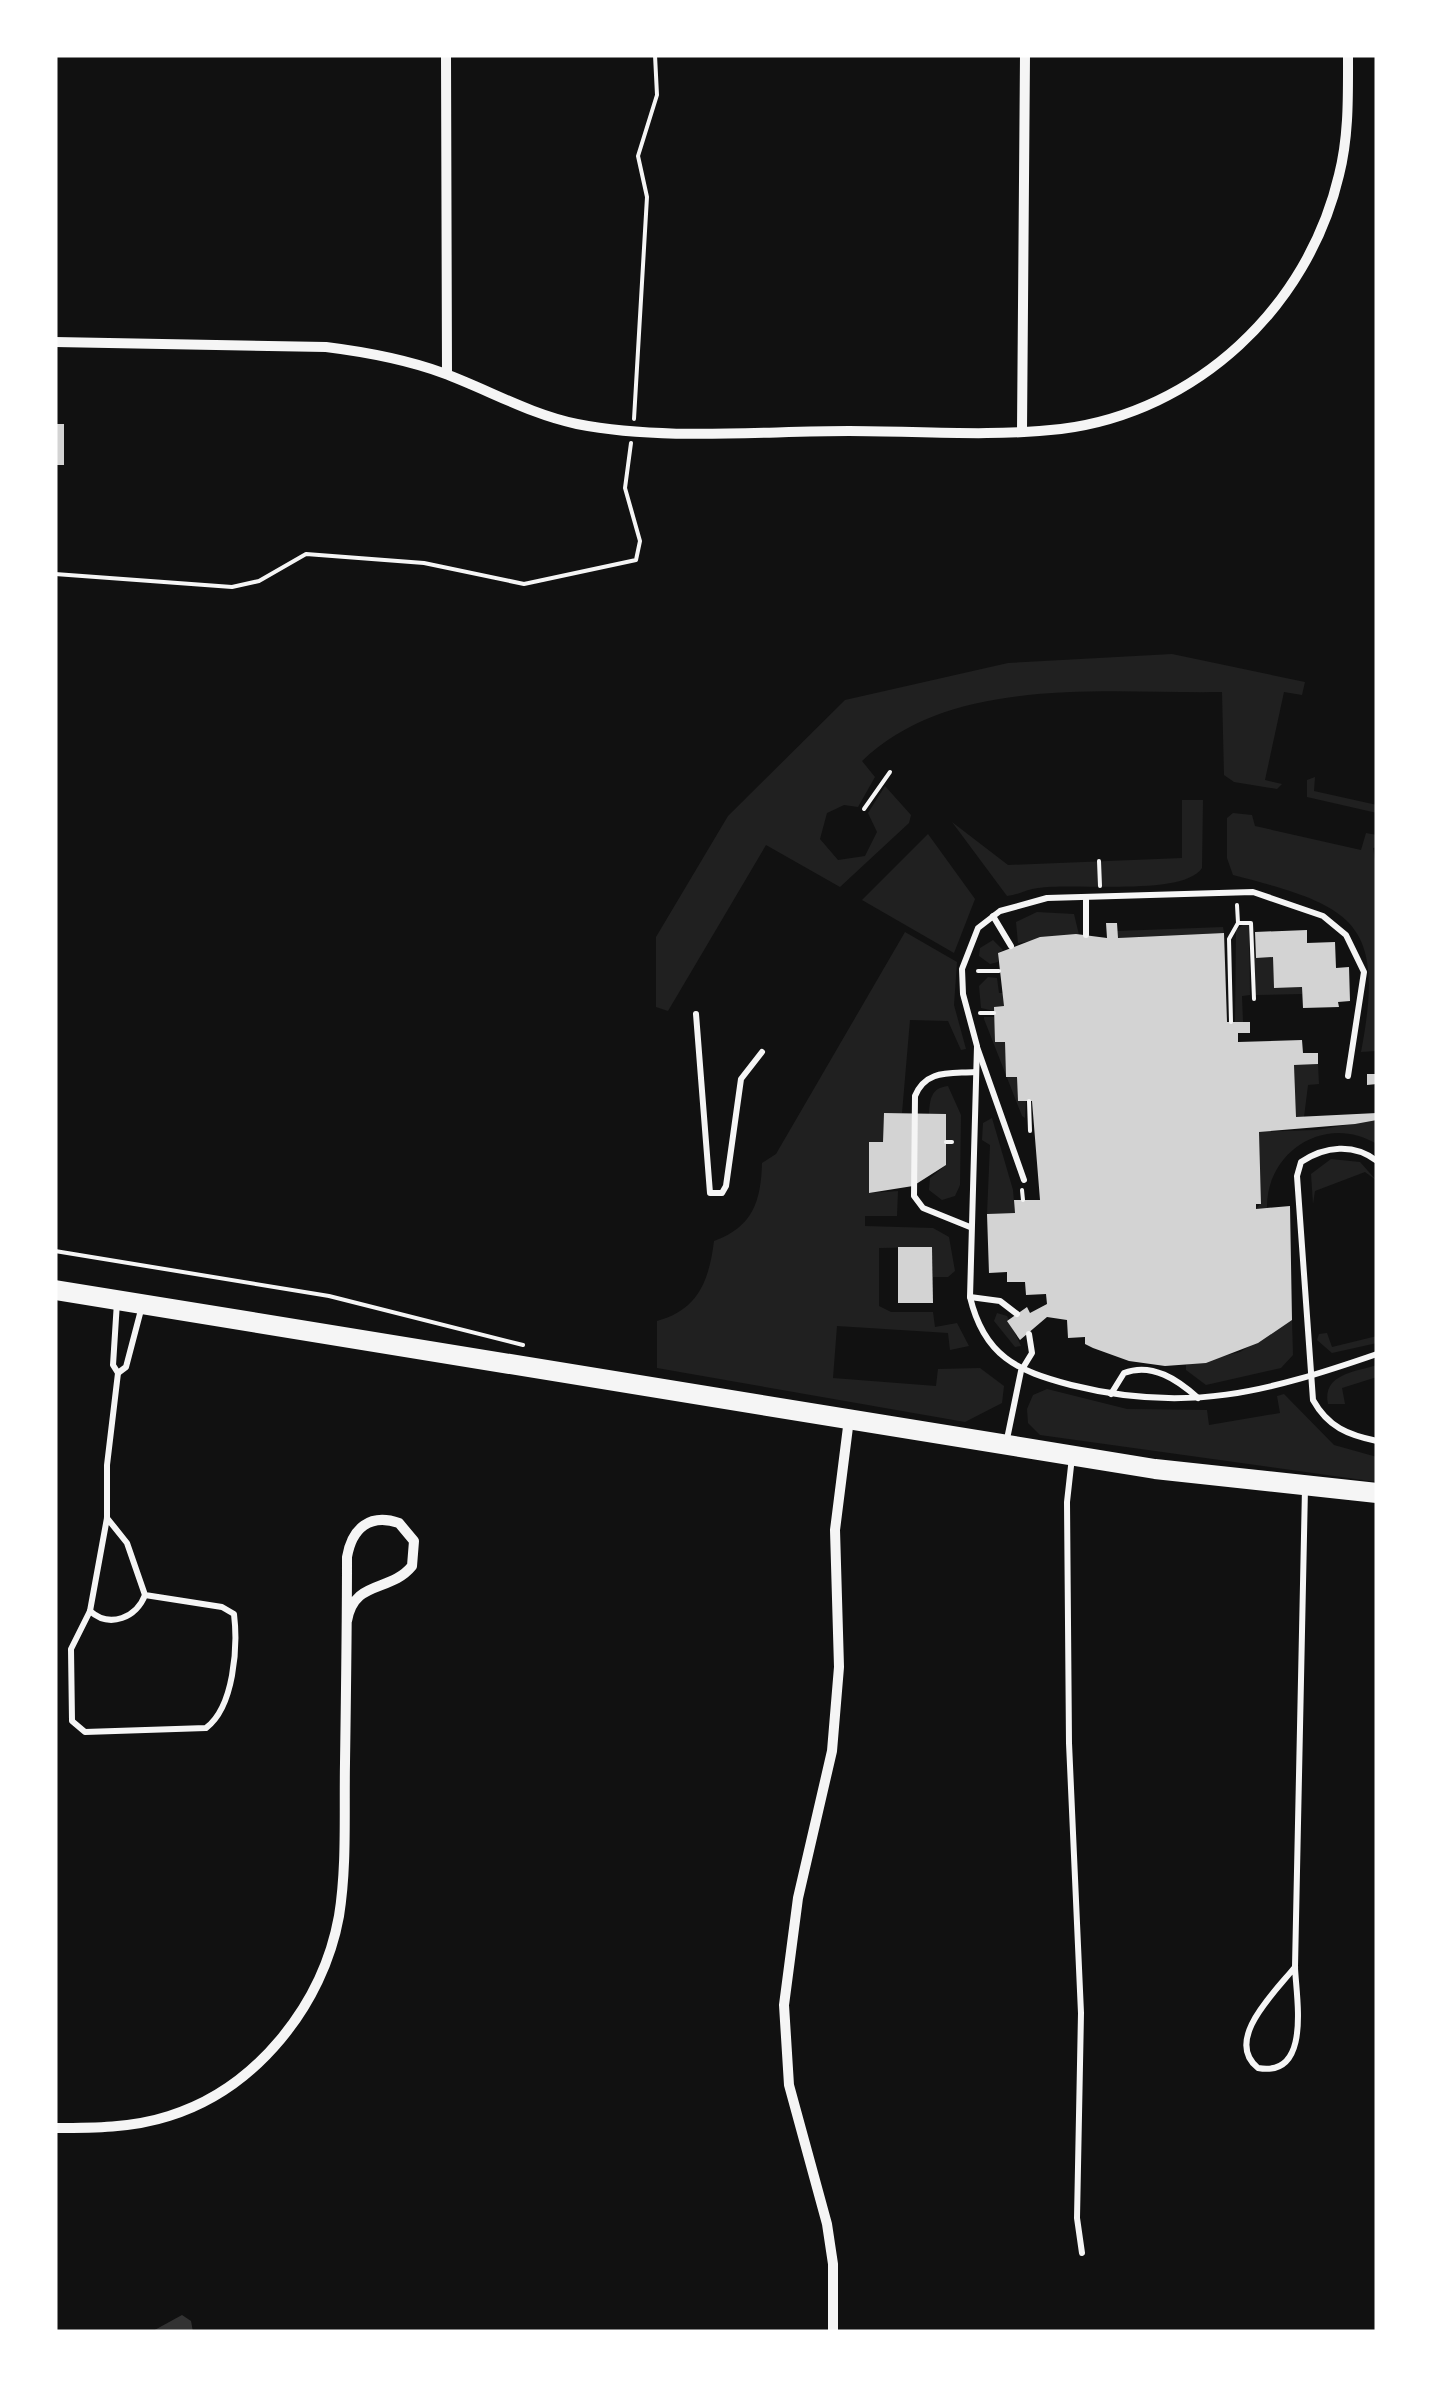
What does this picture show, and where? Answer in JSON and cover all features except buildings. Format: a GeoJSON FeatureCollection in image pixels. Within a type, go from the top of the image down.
{"type":"FeatureCollection","features":[{"type":"Feature","properties":{"kind":"highway"},"geometry":{"type":"LineString","coordinates":[[55,1290],[1072,1456],[1377,1493]]}},
{"type":"Feature","properties":{"kind":"street"},"geometry":{"type":"LineString","coordinates":[[446,55],[447,374]]}},
{"type":"Feature","properties":{"kind":"street"},"geometry":{"type":"LineString","coordinates":[[1022,432],[1024,55]]}},
{"type":"Feature","properties":{"kind":"street"},"geometry":{"type":"LineString","coordinates":[[55,342],[326,347],[383,355],[447,374],[540,414],[633,430],[1022,432],[1102,421],[1176,392],[1215,367],[1273,312],[1305,264],[1329,212],[1346,134],[1348,55]]}},
{"type":"Feature","properties":{"kind":"street"},"geometry":{"type":"LineString","coordinates":[[834,2332],[833,2264],[827,2224],[788,2085],[784,2018],[798,1898],[832,1751],[839,1667],[835,1530],[849,1420]]}},
{"type":"Feature","properties":{"kind":"street"},"geometry":{"type":"LineString","coordinates":[[55,2128],[138,2124],[198,2105],[248,2073],[274,2047],[311,1994],[338,1919],[343,1882],[346,1620],[347,1557],[354,1533],[374,1520],[399,1523],[414,1542],[412,1566],[394,1582],[367,1588],[356,1596],[346,1620]]}},
{"type":"Feature","properties":{"kind":"lane"},"geometry":{"type":"LineString","coordinates":[[1024,1180],[1009,1125],[977,1046],[962,994],[962,969],[978,928],[993,916],[1026,902],[1253,892],[1323,916],[1346,934],[1364,972],[1348,1076]]}},
{"type":"Feature","properties":{"kind":"lane"},"geometry":{"type":"LineString","coordinates":[[1086,897],[1086,935]]}},
{"type":"Feature","properties":{"kind":"lane"},"geometry":{"type":"LineString","coordinates":[[993,916],[1010,946]]}},
{"type":"Feature","properties":{"kind":"lane"},"geometry":{"type":"LineString","coordinates":[[696,1014],[710,1193],[722,1193],[726,1186],[740,1079],[762,1052]]}},
{"type":"Feature","properties":{"kind":"lane"},"geometry":{"type":"LineString","coordinates":[[977,1046],[970,1296],[983,1334],[1021,1371],[1111,1394],[1150,1400],[1199,1399],[1239,1394],[1377,1354]]}},
{"type":"Feature","properties":{"kind":"lane"},"geometry":{"type":"LineString","coordinates":[[970,1227],[923,1208],[914,1196],[915,1096],[920,1083],[930,1075],[975,1072]]}},
{"type":"Feature","properties":{"kind":"lane"},"geometry":{"type":"LineString","coordinates":[[1377,1161],[1350,1148],[1331,1149],[1302,1162],[1297,1176],[1308,1375],[1313,1400],[1328,1420],[1347,1434],[1377,1442]]}},
{"type":"Feature","properties":{"kind":"lane"},"geometry":{"type":"LineString","coordinates":[[970,1296],[1000,1301],[1016,1314]]}},
{"type":"Feature","properties":{"kind":"lane"},"geometry":{"type":"LineString","coordinates":[[116,1300],[113,1365],[118,1374],[108,1465],[108,1518],[90,1611],[70,1649],[76,1728],[85,1732],[206,1728],[228,1696],[234,1614],[222,1607],[145,1595]]}},
{"type":"Feature","properties":{"kind":"lane"},"geometry":{"type":"LineString","coordinates":[[118,1374],[126,1367],[142,1304]]}},
{"type":"Feature","properties":{"kind":"lane"},"geometry":{"type":"LineString","coordinates":[[1006,1445],[1021,1371],[1032,1353],[1030,1334]]}},
{"type":"Feature","properties":{"kind":"lane"},"geometry":{"type":"LineString","coordinates":[[1111,1394],[1124,1374],[1146,1371],[1172,1377],[1199,1399]]}},
{"type":"Feature","properties":{"kind":"lane"},"geometry":{"type":"LineString","coordinates":[[1072,1456],[1067,1502],[1070,1742],[1081,2013],[1077,2218],[1082,2253]]}},
{"type":"Feature","properties":{"kind":"lane"},"geometry":{"type":"LineString","coordinates":[[1295,1967],[1246,2039],[1246,2054],[1258,2068],[1274,2068],[1291,2054],[1299,2016],[1295,1967],[1305,1487]]}},
{"type":"Feature","properties":{"kind":"lane"},"geometry":{"type":"LineString","coordinates":[[90,1611],[96,1617],[119,1619],[141,1606],[145,1595],[127,1543],[108,1518]]}},
{"type":"Feature","properties":{"kind":"path"},"geometry":{"type":"LineString","coordinates":[[55,574],[232,587],[259,581],[306,554],[424,563],[524,584],[583,570],[623,566],[636,560],[640,541],[626,488],[647,198],[638,156],[656,94],[655,55]]}},
{"type":"Feature","properties":{"kind":"path"},"geometry":{"type":"LineString","coordinates":[[864,810],[890,772]]}},
{"type":"Feature","properties":{"kind":"path"},"geometry":{"type":"LineString","coordinates":[[1099,862],[1100,886]]}},
{"type":"Feature","properties":{"kind":"path"},"geometry":{"type":"LineString","coordinates":[[1231,1022],[1229,939],[1238,923],[1237,906]]}},
{"type":"Feature","properties":{"kind":"path"},"geometry":{"type":"LineString","coordinates":[[1238,923],[1252,923],[1254,999]]}},
{"type":"Feature","properties":{"kind":"path"},"geometry":{"type":"LineString","coordinates":[[978,971],[998,971]]}},
{"type":"Feature","properties":{"kind":"path"},"geometry":{"type":"LineString","coordinates":[[980,1014],[994,1014]]}},
{"type":"Feature","properties":{"kind":"path"},"geometry":{"type":"LineString","coordinates":[[1029,1101],[1030,1130]]}},
{"type":"Feature","properties":{"kind":"path"},"geometry":{"type":"LineString","coordinates":[[1021,1119],[1030,1119]]}},
{"type":"Feature","properties":{"kind":"path"},"geometry":{"type":"LineString","coordinates":[[55,1251],[329,1296],[534,1348]]}},
{"type":"Feature","properties":{"kind":"shaded area"},"geometry":{"type":"Polygon","coordinates":[[[1172,654],[1305,682],[1302,695],[1284,692],[1265,780],[1282,784],[1277,789],[1234,782],[1224,775],[1222,692],[1032,695],[985,701],[940,714],[899,733],[862,761],[875,777],[858,807],[844,805],[827,813],[820,839],[838,860],[865,856],[877,832],[868,813],[885,786],[911,815],[909,823],[840,887],[766,845],[668,1011],[656,1007],[656,937],[728,816],[845,700],[1008,663],[1172,654]]]}},
{"type":"Feature","properties":{"kind":"shaded area"},"geometry":{"type":"Polygon","coordinates":[[[1315,777],[1314,791],[1377,805],[1377,813],[1307,797],[1307,780],[1315,777]]]}},
{"type":"Feature","properties":{"kind":"shaded area"},"geometry":{"type":"Polygon","coordinates":[[[1182,800],[1203,800],[1202,868],[1173,883],[1054,887],[1007,896],[952,822],[1008,865],[1182,858],[1182,800]]]}},
{"type":"Feature","properties":{"kind":"shaded area"},"geometry":{"type":"Polygon","coordinates":[[[1233,813],[1252,815],[1255,826],[1361,850],[1366,833],[1377,835],[1377,847],[1373,848],[1377,871],[1377,1057],[1376,1051],[1361,1052],[1369,973],[1363,947],[1352,926],[1308,897],[1233,875],[1227,858],[1227,818],[1233,813]]]}},
{"type":"Feature","properties":{"kind":"shaded area"},"geometry":{"type":"Polygon","coordinates":[[[928,834],[975,899],[954,953],[862,900],[928,834]]]}},
{"type":"Feature","properties":{"kind":"shaded area"},"geometry":{"type":"Polygon","coordinates":[[[1037,912],[1074,914],[1079,935],[1018,943],[1016,922],[1037,912]]]}},
{"type":"Feature","properties":{"kind":"shaded area"},"geometry":{"type":"Polygon","coordinates":[[[1249,925],[1250,995],[1242,996],[1243,1022],[1235,1022],[1236,930],[1249,925]]]}},
{"type":"Feature","properties":{"kind":"shaded area"},"geometry":{"type":"Polygon","coordinates":[[[1223,927],[1224,933],[1118,938],[1117,931],[1223,927]]]}},
{"type":"Feature","properties":{"kind":"shaded area"},"geometry":{"type":"Polygon","coordinates":[[[905,932],[957,962],[954,1005],[966,1049],[961,1050],[948,1021],[910,1020],[902,1113],[884,1113],[883,1142],[869,1143],[869,1193],[898,1191],[897,1216],[865,1216],[865,1226],[933,1228],[949,1237],[955,1271],[948,1277],[933,1277],[932,1247],[879,1248],[879,1306],[891,1312],[933,1312],[935,1327],[957,1323],[969,1346],[950,1350],[948,1333],[837,1326],[833,1378],[936,1386],[938,1369],[980,1368],[1004,1386],[1002,1403],[965,1422],[657,1368],[657,1321],[692,1301],[705,1281],[714,1241],[738,1228],[752,1211],[760,1189],[762,1163],[776,1154],[905,932]]]}},
{"type":"Feature","properties":{"kind":"shaded area"},"geometry":{"type":"Polygon","coordinates":[[[993,940],[1003,950],[998,953],[998,962],[990,964],[979,956],[980,948],[993,940]]]}},
{"type":"Feature","properties":{"kind":"shaded area"},"geometry":{"type":"Polygon","coordinates":[[[1273,957],[1274,988],[1302,987],[1302,994],[1255,995],[1254,958],[1273,957]]]}},
{"type":"Feature","properties":{"kind":"shaded area"},"geometry":{"type":"Polygon","coordinates":[[[988,977],[997,978],[999,993],[1004,993],[1004,1006],[995,1007],[994,1011],[981,1008],[979,986],[988,977]]]}},
{"type":"Feature","properties":{"kind":"shaded area"},"geometry":{"type":"Polygon","coordinates":[[[994,1017],[1005,1042],[1006,1075],[984,1019],[994,1017]]]}},
{"type":"Feature","properties":{"kind":"shaded area"},"geometry":{"type":"Polygon","coordinates":[[[1318,1064],[1319,1084],[1308,1085],[1304,1117],[1296,1117],[1294,1065],[1318,1064]]]}},
{"type":"Feature","properties":{"kind":"shaded area"},"geometry":{"type":"Polygon","coordinates":[[[1007,1077],[1017,1077],[1018,1101],[1026,1101],[1025,1118],[1022,1116],[1007,1077]]]}},
{"type":"Feature","properties":{"kind":"shaded area"},"geometry":{"type":"Polygon","coordinates":[[[948,1086],[961,1115],[960,1185],[955,1196],[942,1200],[929,1190],[930,1178],[946,1165],[946,1115],[929,1114],[932,1095],[948,1086]]]}},
{"type":"Feature","properties":{"kind":"shaded area"},"geometry":{"type":"Polygon","coordinates":[[[992,1118],[1013,1190],[1015,1213],[987,1214],[990,1145],[982,1140],[983,1123],[992,1118]]]}},
{"type":"Feature","properties":{"kind":"shaded area"},"geometry":{"type":"Polygon","coordinates":[[[1377,1120],[1377,1144],[1338,1133],[1302,1143],[1277,1170],[1269,1188],[1267,1208],[1256,1209],[1261,1203],[1259,1132],[1316,1130],[1377,1120]]]}},
{"type":"Feature","properties":{"kind":"shaded area"},"geometry":{"type":"Polygon","coordinates":[[[1331,1159],[1360,1162],[1376,1180],[1365,1172],[1315,1191],[1313,1204],[1311,1174],[1331,1159]]]}},
{"type":"Feature","properties":{"kind":"shaded area"},"geometry":{"type":"Polygon","coordinates":[[[997,1313],[1007,1316],[1021,1346],[1015,1347],[994,1321],[997,1313]]]}},
{"type":"Feature","properties":{"kind":"shaded area"},"geometry":{"type":"Polygon","coordinates":[[[1292,1320],[1293,1355],[1281,1368],[1206,1385],[1186,1370],[1186,1365],[1240,1352],[1292,1320]]]}},
{"type":"Feature","properties":{"kind":"shaded area"},"geometry":{"type":"Polygon","coordinates":[[[1327,1333],[1332,1347],[1377,1336],[1377,1343],[1332,1353],[1317,1340],[1319,1334],[1327,1333]]]}},
{"type":"Feature","properties":{"kind":"shaded area"},"geometry":{"type":"Polygon","coordinates":[[[1377,1365],[1377,1377],[1342,1388],[1345,1404],[1328,1404],[1327,1394],[1335,1380],[1377,1365]]]}},
{"type":"Feature","properties":{"kind":"shaded area"},"geometry":{"type":"Polygon","coordinates":[[[1047,1389],[1127,1409],[1207,1410],[1209,1425],[1280,1413],[1277,1396],[1284,1394],[1334,1445],[1377,1457],[1377,1482],[1040,1435],[1028,1423],[1027,1409],[1033,1395],[1047,1389]]]}},
{"type":"Feature","properties":{"kind":"shaded area"},"geometry":{"type":"Polygon","coordinates":[[[182,2315],[191,2321],[193,2332],[151,2332],[182,2315]]]}}]}
